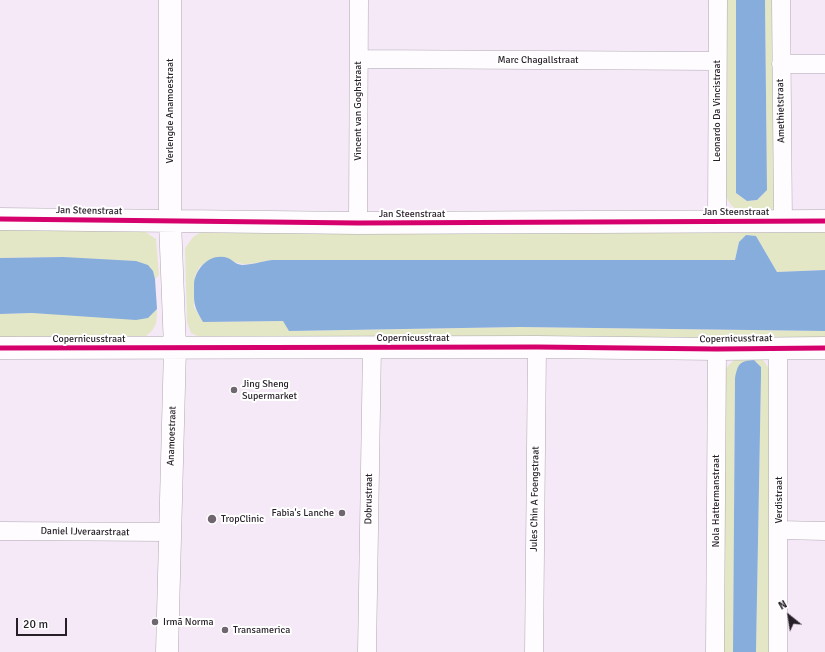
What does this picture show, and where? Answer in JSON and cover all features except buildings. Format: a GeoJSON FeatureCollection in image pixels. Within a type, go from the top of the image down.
{"type":"FeatureCollection","features":[{"type":"Feature","properties":{"kind":"street","name":"Verlengde Anamoestraat"},"geometry":{"type":"LineString","coordinates":[[170,0],[170,221]]}},
{"type":"Feature","properties":{"kind":"street","name":"Vincent van Goghstraat"},"geometry":{"type":"LineString","coordinates":[[358,223],[359,0]]}},
{"type":"Feature","properties":{"kind":"street","name":"Leonardo Da Vincistraat"},"geometry":{"type":"LineString","coordinates":[[717,221],[718,0]]}},
{"type":"Feature","properties":{"kind":"street","name":"Amethietstraat"},"geometry":{"type":"LineString","coordinates":[[781,0],[782,221]]}},
{"type":"Feature","properties":{"kind":"street","name":"Marc Chagallstraat"},"geometry":{"type":"LineString","coordinates":[[358,59],[717,61]]}},
{"type":"Feature","properties":{"kind":"street"},"geometry":{"type":"LineString","coordinates":[[781,64],[825,64]]}},
{"type":"Feature","properties":{"kind":"street","name":"Jan Steenstraat"},"geometry":{"type":"LineString","coordinates":[[0,219],[358,223],[717,221],[825,222]]}},
{"type":"Feature","properties":{"kind":"street","name":"Anamoestraat"},"geometry":{"type":"LineString","coordinates":[[167,652],[175,348],[170,221]]}},
{"type":"Feature","properties":{"kind":"street","name":"Dobrustraat"},"geometry":{"type":"LineString","coordinates":[[367,652],[372,347]]}},
{"type":"Feature","properties":{"kind":"street","name":"Jules Chin A Foengstraat"},"geometry":{"type":"LineString","coordinates":[[534,652],[537,347]]}},
{"type":"Feature","properties":{"kind":"street","name":"Copernicusstraat"},"geometry":{"type":"LineString","coordinates":[[0,348],[825,348]]}},
{"type":"Feature","properties":{"kind":"street","name":"Verdistraat"},"geometry":{"type":"LineString","coordinates":[[778,348],[778,652]]}},
{"type":"Feature","properties":{"kind":"street","name":"Nola Hattermanstraat"},"geometry":{"type":"LineString","coordinates":[[715,652],[717,349]]}},
{"type":"Feature","properties":{"kind":"street"},"geometry":{"type":"LineString","coordinates":[[779,530],[825,531]]}},
{"type":"Feature","properties":{"kind":"street","name":"Daniel IJveraarstraat"},"geometry":{"type":"LineString","coordinates":[[0,531],[169,532]]}},
{"type":"Feature","properties":{"kind":"green space"},"geometry":{"type":"Polygon","coordinates":[[[726,0],[736,0],[736,193],[747,201],[757,200],[767,190],[765,0],[773,0],[775,206],[769,213],[749,213],[738,210],[733,207],[725,194],[726,0]]]}},
{"type":"Feature","properties":{"kind":"green space"},"geometry":{"type":"Polygon","coordinates":[[[0,229],[144,231],[156,239],[159,275],[155,279],[153,271],[63,257],[0,258],[0,229]]]}},
{"type":"Feature","properties":{"kind":"green space"},"geometry":{"type":"Polygon","coordinates":[[[825,230],[825,270],[777,272],[756,236],[739,242],[735,260],[272,260],[244,264],[228,258],[200,266],[195,276],[194,307],[203,322],[284,321],[290,331],[520,327],[825,331],[825,340],[199,337],[191,333],[187,322],[185,248],[193,237],[203,231],[825,230]]]}},
{"type":"Feature","properties":{"kind":"green space"},"geometry":{"type":"Polygon","coordinates":[[[157,309],[156,324],[146,336],[0,337],[0,314],[32,313],[148,318],[157,309]]]}},
{"type":"Feature","properties":{"kind":"green space"},"geometry":{"type":"Polygon","coordinates":[[[760,356],[768,367],[771,376],[772,652],[756,652],[761,367],[754,360],[744,361],[735,378],[733,652],[721,652],[725,371],[731,362],[735,360],[744,357],[760,356]]]}},
{"type":"Feature","properties":{"kind":"water"},"geometry":{"type":"Polygon","coordinates":[[[736,0],[765,0],[767,190],[757,200],[747,201],[736,193],[736,0]]]}},
{"type":"Feature","properties":{"kind":"water"},"geometry":{"type":"Polygon","coordinates":[[[746,235],[756,236],[777,272],[825,270],[825,331],[520,327],[289,331],[283,321],[203,322],[197,312],[194,300],[194,284],[197,272],[210,259],[216,257],[228,258],[242,265],[272,260],[735,260],[739,242],[746,235]]]}},
{"type":"Feature","properties":{"kind":"water"},"geometry":{"type":"Polygon","coordinates":[[[63,257],[136,261],[148,265],[153,271],[155,279],[157,309],[148,318],[136,320],[32,313],[0,314],[0,258],[63,257]]]}},
{"type":"Feature","properties":{"kind":"water"},"geometry":{"type":"Polygon","coordinates":[[[754,360],[761,367],[756,652],[733,652],[735,378],[738,366],[742,362],[754,360]]]}},
{"type":"Feature","properties":{"kind":"cycle path"},"geometry":{"type":"LineString","coordinates":[[0,219],[358,223],[825,221]]}},
{"type":"Feature","properties":{"kind":"cycle path"},"geometry":{"type":"LineString","coordinates":[[0,348],[825,348]]}},
{"type":"Feature","properties":{"kind":"place","name":"Jing Sheng Supermarket"},"geometry":{"type":"Point","coordinates":[234,390]}},
{"type":"Feature","properties":{"kind":"place","name":"Fabia's Lanche"},"geometry":{"type":"Point","coordinates":[342,513]}},
{"type":"Feature","properties":{"kind":"place","name":"TropClinic"},"geometry":{"type":"Point","coordinates":[212,519]}},
{"type":"Feature","properties":{"kind":"place","name":"Irmã Norma"},"geometry":{"type":"Point","coordinates":[155,622]}},
{"type":"Feature","properties":{"kind":"place","name":"Transamerica"},"geometry":{"type":"Point","coordinates":[225,630]}}]}
